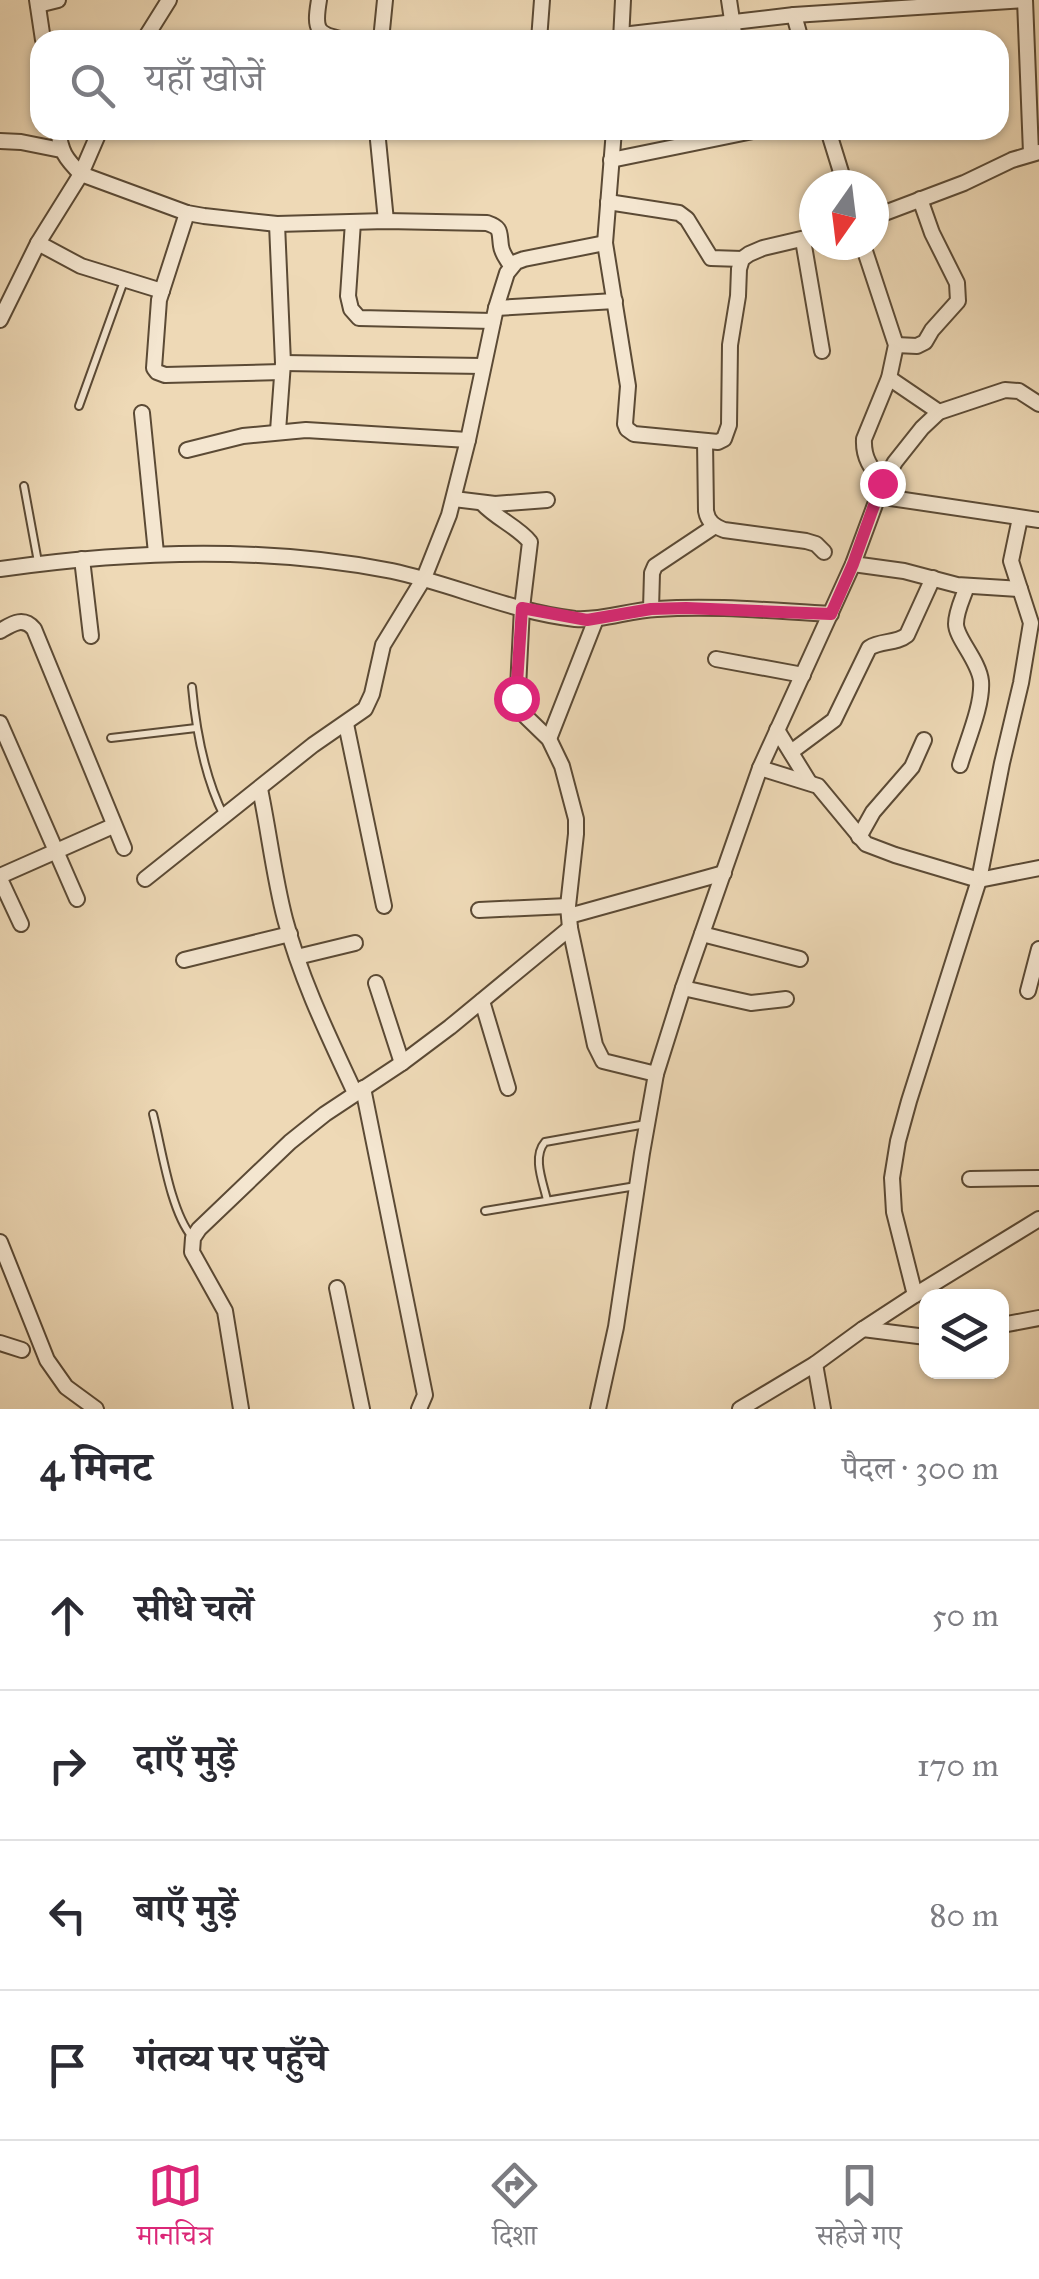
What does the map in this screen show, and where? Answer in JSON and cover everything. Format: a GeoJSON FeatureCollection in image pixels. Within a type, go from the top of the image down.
{"type":"FeatureCollection","features":[{"type":"Feature","properties":{"kind":"street"},"geometry":{"type":"LineString","coordinates":[[41,30],[37,2],[58,0]]}},
{"type":"Feature","properties":{"kind":"street"},"geometry":{"type":"LineString","coordinates":[[150,30],[169,0]]}},
{"type":"Feature","properties":{"kind":"street"},"geometry":{"type":"LineString","coordinates":[[319,0],[316,22],[319,30]]}},
{"type":"Feature","properties":{"kind":"street"},"geometry":{"type":"LineString","coordinates":[[382,30],[385,0]]}},
{"type":"Feature","properties":{"kind":"street"},"geometry":{"type":"LineString","coordinates":[[540,30],[542,0]]}},
{"type":"Feature","properties":{"kind":"street"},"geometry":{"type":"LineString","coordinates":[[622,30],[623,0]]}},
{"type":"Feature","properties":{"kind":"street"},"geometry":{"type":"LineString","coordinates":[[729,0],[733,30]]}},
{"type":"Feature","properties":{"kind":"street"},"geometry":{"type":"LineString","coordinates":[[677,30],[794,15],[1025,0],[1035,152],[889,211]]}},
{"type":"Feature","properties":{"kind":"street"},"geometry":{"type":"LineString","coordinates":[[794,15],[798,30]]}},
{"type":"Feature","properties":{"kind":"street"},"geometry":{"type":"LineString","coordinates":[[60,140],[68,162],[81,174],[187,212],[278,224],[487,224],[501,232],[501,248],[511,266]]}},
{"type":"Feature","properties":{"kind":"street"},"geometry":{"type":"LineString","coordinates":[[0,320],[96,140]]}},
{"type":"Feature","properties":{"kind":"street"},"geometry":{"type":"LineString","coordinates":[[378,140],[386,221]]}},
{"type":"Feature","properties":{"kind":"street"},"geometry":{"type":"LineString","coordinates":[[613,140],[606,243],[628,386],[625,424],[634,434],[718,442],[724,439],[728,432],[731,332],[742,260],[764,248],[799,240]]}},
{"type":"Feature","properties":{"kind":"street"},"geometry":{"type":"LineString","coordinates":[[611,160],[709,140]]}},
{"type":"Feature","properties":{"kind":"street"},"geometry":{"type":"LineString","coordinates":[[831,140],[840,170]]}},
{"type":"Feature","properties":{"kind":"street"},"geometry":{"type":"LineString","coordinates":[[0,141],[61,150]]}},
{"type":"Feature","properties":{"kind":"street"},"geometry":{"type":"LineString","coordinates":[[896,345],[917,346],[925,342],[958,300],[957,284],[920,199]]}},
{"type":"Feature","properties":{"kind":"street"},"geometry":{"type":"LineString","coordinates":[[608,202],[679,212],[688,219],[711,258],[742,260]]}},
{"type":"Feature","properties":{"kind":"street"},"geometry":{"type":"LineString","coordinates":[[187,212],[158,300],[154,368],[157,372],[165,375],[283,367],[483,366]]}},
{"type":"Feature","properties":{"kind":"street"},"geometry":{"type":"LineString","coordinates":[[352,222],[348,296],[359,318],[494,315],[615,301]]}},
{"type":"Feature","properties":{"kind":"street"},"geometry":{"type":"LineString","coordinates":[[278,224],[283,367],[278,431]]}},
{"type":"Feature","properties":{"kind":"street"},"geometry":{"type":"LineString","coordinates":[[38,243],[63,258],[162,291]]}},
{"type":"Feature","properties":{"kind":"street"},"geometry":{"type":"LineString","coordinates":[[145,879],[313,745],[365,710],[384,645],[424,578],[454,498],[494,315],[511,266],[524,259],[606,243]]}},
{"type":"Feature","properties":{"kind":"street"},"geometry":{"type":"LineString","coordinates":[[811,260],[822,351]]}},
{"type":"Feature","properties":{"kind":"street"},"geometry":{"type":"LineString","coordinates":[[869,260],[896,345],[889,378],[864,440],[866,462],[880,490]]}},
{"type":"Feature","properties":{"kind":"street"},"geometry":{"type":"LineString","coordinates":[[889,378],[939,412]]}},
{"type":"Feature","properties":{"kind":"street"},"geometry":{"type":"LineString","coordinates":[[598,1409],[616,1328],[656,1074],[760,768],[853,564],[880,490],[904,451],[939,412],[1005,390],[1019,391],[1039,404]]}},
{"type":"Feature","properties":{"kind":"street"},"geometry":{"type":"LineString","coordinates":[[142,412],[156,553]]}},
{"type":"Feature","properties":{"kind":"street"},"geometry":{"type":"LineString","coordinates":[[187,450],[243,436],[306,430],[468,440]]}},
{"type":"Feature","properties":{"kind":"street"},"geometry":{"type":"LineString","coordinates":[[705,441],[706,510],[715,526],[806,541],[824,552]]}},
{"type":"Feature","properties":{"kind":"street"},"geometry":{"type":"LineString","coordinates":[[880,490],[1039,520]]}},
{"type":"Feature","properties":{"kind":"street"},"geometry":{"type":"LineString","coordinates":[[454,498],[482,503],[547,500]]}},
{"type":"Feature","properties":{"kind":"street"},"geometry":{"type":"LineString","coordinates":[[482,503],[530,542],[522,608],[518,708],[549,739],[562,766],[576,819],[569,917],[595,1046],[600,1057],[611,1064],[656,1074]]}},
{"type":"Feature","properties":{"kind":"street"},"geometry":{"type":"LineString","coordinates":[[915,1295],[894,1212],[892,1178],[898,1141],[979,880],[1021,682],[1031,623],[1011,561],[1020,518]]}},
{"type":"Feature","properties":{"kind":"street"},"geometry":{"type":"LineString","coordinates":[[651,609],[655,566],[715,526]]}},
{"type":"Feature","properties":{"kind":"street"},"geometry":{"type":"LineString","coordinates":[[0,568],[156,553],[247,555],[359,565],[424,578],[522,608],[570,618],[686,608],[831,614]]}},
{"type":"Feature","properties":{"kind":"street"},"geometry":{"type":"LineString","coordinates":[[82,560],[90,636]]}},
{"type":"Feature","properties":{"kind":"street"},"geometry":{"type":"LineString","coordinates":[[853,564],[967,586],[1020,589]]}},
{"type":"Feature","properties":{"kind":"street"},"geometry":{"type":"LineString","coordinates":[[791,752],[834,720],[869,648],[907,635],[933,578]]}},
{"type":"Feature","properties":{"kind":"street"},"geometry":{"type":"LineString","coordinates":[[960,765],[980,694],[978,670],[956,630],[967,586]]}},
{"type":"Feature","properties":{"kind":"street"},"geometry":{"type":"LineString","coordinates":[[549,739],[596,618]]}},
{"type":"Feature","properties":{"kind":"street"},"geometry":{"type":"LineString","coordinates":[[0,630],[16,622],[34,629],[124,848]]}},
{"type":"Feature","properties":{"kind":"street"},"geometry":{"type":"LineString","coordinates":[[716,659],[803,675]]}},
{"type":"Feature","properties":{"kind":"street"},"geometry":{"type":"LineString","coordinates":[[0,723],[78,899]]}},
{"type":"Feature","properties":{"kind":"street"},"geometry":{"type":"LineString","coordinates":[[346,724],[384,906]]}},
{"type":"Feature","properties":{"kind":"street"},"geometry":{"type":"LineString","coordinates":[[778,730],[809,782]]}},
{"type":"Feature","properties":{"kind":"street"},"geometry":{"type":"LineString","coordinates":[[858,837],[873,812],[912,767],[924,740]]}},
{"type":"Feature","properties":{"kind":"street"},"geometry":{"type":"LineString","coordinates":[[760,768],[809,782],[825,792],[858,837],[895,855],[979,880],[1039,868]]}},
{"type":"Feature","properties":{"kind":"street"},"geometry":{"type":"LineString","coordinates":[[260,789],[296,956],[315,1008],[360,1090],[424,1395],[419,1409]]}},
{"type":"Feature","properties":{"kind":"street"},"geometry":{"type":"LineString","coordinates":[[21,924],[0,877],[113,826]]}},
{"type":"Feature","properties":{"kind":"street"},"geometry":{"type":"LineString","coordinates":[[479,910],[569,917],[724,872]]}},
{"type":"Feature","properties":{"kind":"street"},"geometry":{"type":"LineString","coordinates":[[240,1409],[226,1311],[191,1244],[199,1229],[290,1142],[482,1001],[569,917]]}},
{"type":"Feature","properties":{"kind":"street"},"geometry":{"type":"LineString","coordinates":[[184,960],[290,934]]}},
{"type":"Feature","properties":{"kind":"street"},"geometry":{"type":"LineString","coordinates":[[702,934],[800,960]]}},
{"type":"Feature","properties":{"kind":"street"},"geometry":{"type":"LineString","coordinates":[[296,956],[355,943]]}},
{"type":"Feature","properties":{"kind":"street"},"geometry":{"type":"LineString","coordinates":[[1028,990],[1039,949]]}},
{"type":"Feature","properties":{"kind":"street"},"geometry":{"type":"LineString","coordinates":[[376,983],[402,1063]]}},
{"type":"Feature","properties":{"kind":"street"},"geometry":{"type":"LineString","coordinates":[[683,988],[751,1003],[786,999]]}},
{"type":"Feature","properties":{"kind":"street"},"geometry":{"type":"LineString","coordinates":[[482,1001],[508,1088]]}},
{"type":"Feature","properties":{"kind":"street"},"geometry":{"type":"LineString","coordinates":[[970,1179],[1039,1178]]}},
{"type":"Feature","properties":{"kind":"street"},"geometry":{"type":"LineString","coordinates":[[740,1409],[1039,1220]]}},
{"type":"Feature","properties":{"kind":"street"},"geometry":{"type":"LineString","coordinates":[[0,1242],[47,1360],[66,1388],[96,1409]]}},
{"type":"Feature","properties":{"kind":"street"},"geometry":{"type":"LineString","coordinates":[[337,1288],[362,1409]]}},
{"type":"Feature","properties":{"kind":"street"},"geometry":{"type":"LineString","coordinates":[[1009,1324],[1039,1318]]}},
{"type":"Feature","properties":{"kind":"street"},"geometry":{"type":"LineString","coordinates":[[863,1329],[919,1335]]}},
{"type":"Feature","properties":{"kind":"street"},"geometry":{"type":"LineString","coordinates":[[0,1343],[22,1350]]}},
{"type":"Feature","properties":{"kind":"street"},"geometry":{"type":"LineString","coordinates":[[815,1364],[823,1409]]}},
{"type":"Feature","properties":{"kind":"lane"},"geometry":{"type":"LineString","coordinates":[[79,406],[125,280]]}},
{"type":"Feature","properties":{"kind":"lane"},"geometry":{"type":"LineString","coordinates":[[24,486],[38,563]]}},
{"type":"Feature","properties":{"kind":"lane"},"geometry":{"type":"LineString","coordinates":[[192,686],[196,728],[211,787],[224,817]]}},
{"type":"Feature","properties":{"kind":"lane"},"geometry":{"type":"LineString","coordinates":[[111,738],[196,728]]}},
{"type":"Feature","properties":{"kind":"lane"},"geometry":{"type":"LineString","coordinates":[[153,1114],[177,1210],[193,1238]]}},
{"type":"Feature","properties":{"kind":"lane"},"geometry":{"type":"LineString","coordinates":[[546,1200],[538,1157],[545,1142],[647,1124]]}},
{"type":"Feature","properties":{"kind":"lane"},"geometry":{"type":"LineString","coordinates":[[485,1210],[637,1186]]}},
{"type":"Feature","properties":{"kind":"route"},"geometry":{"type":"LineString","coordinates":[[516,698],[522,608],[587,620],[651,609],[686,608],[831,614],[882,483]]}}]}
